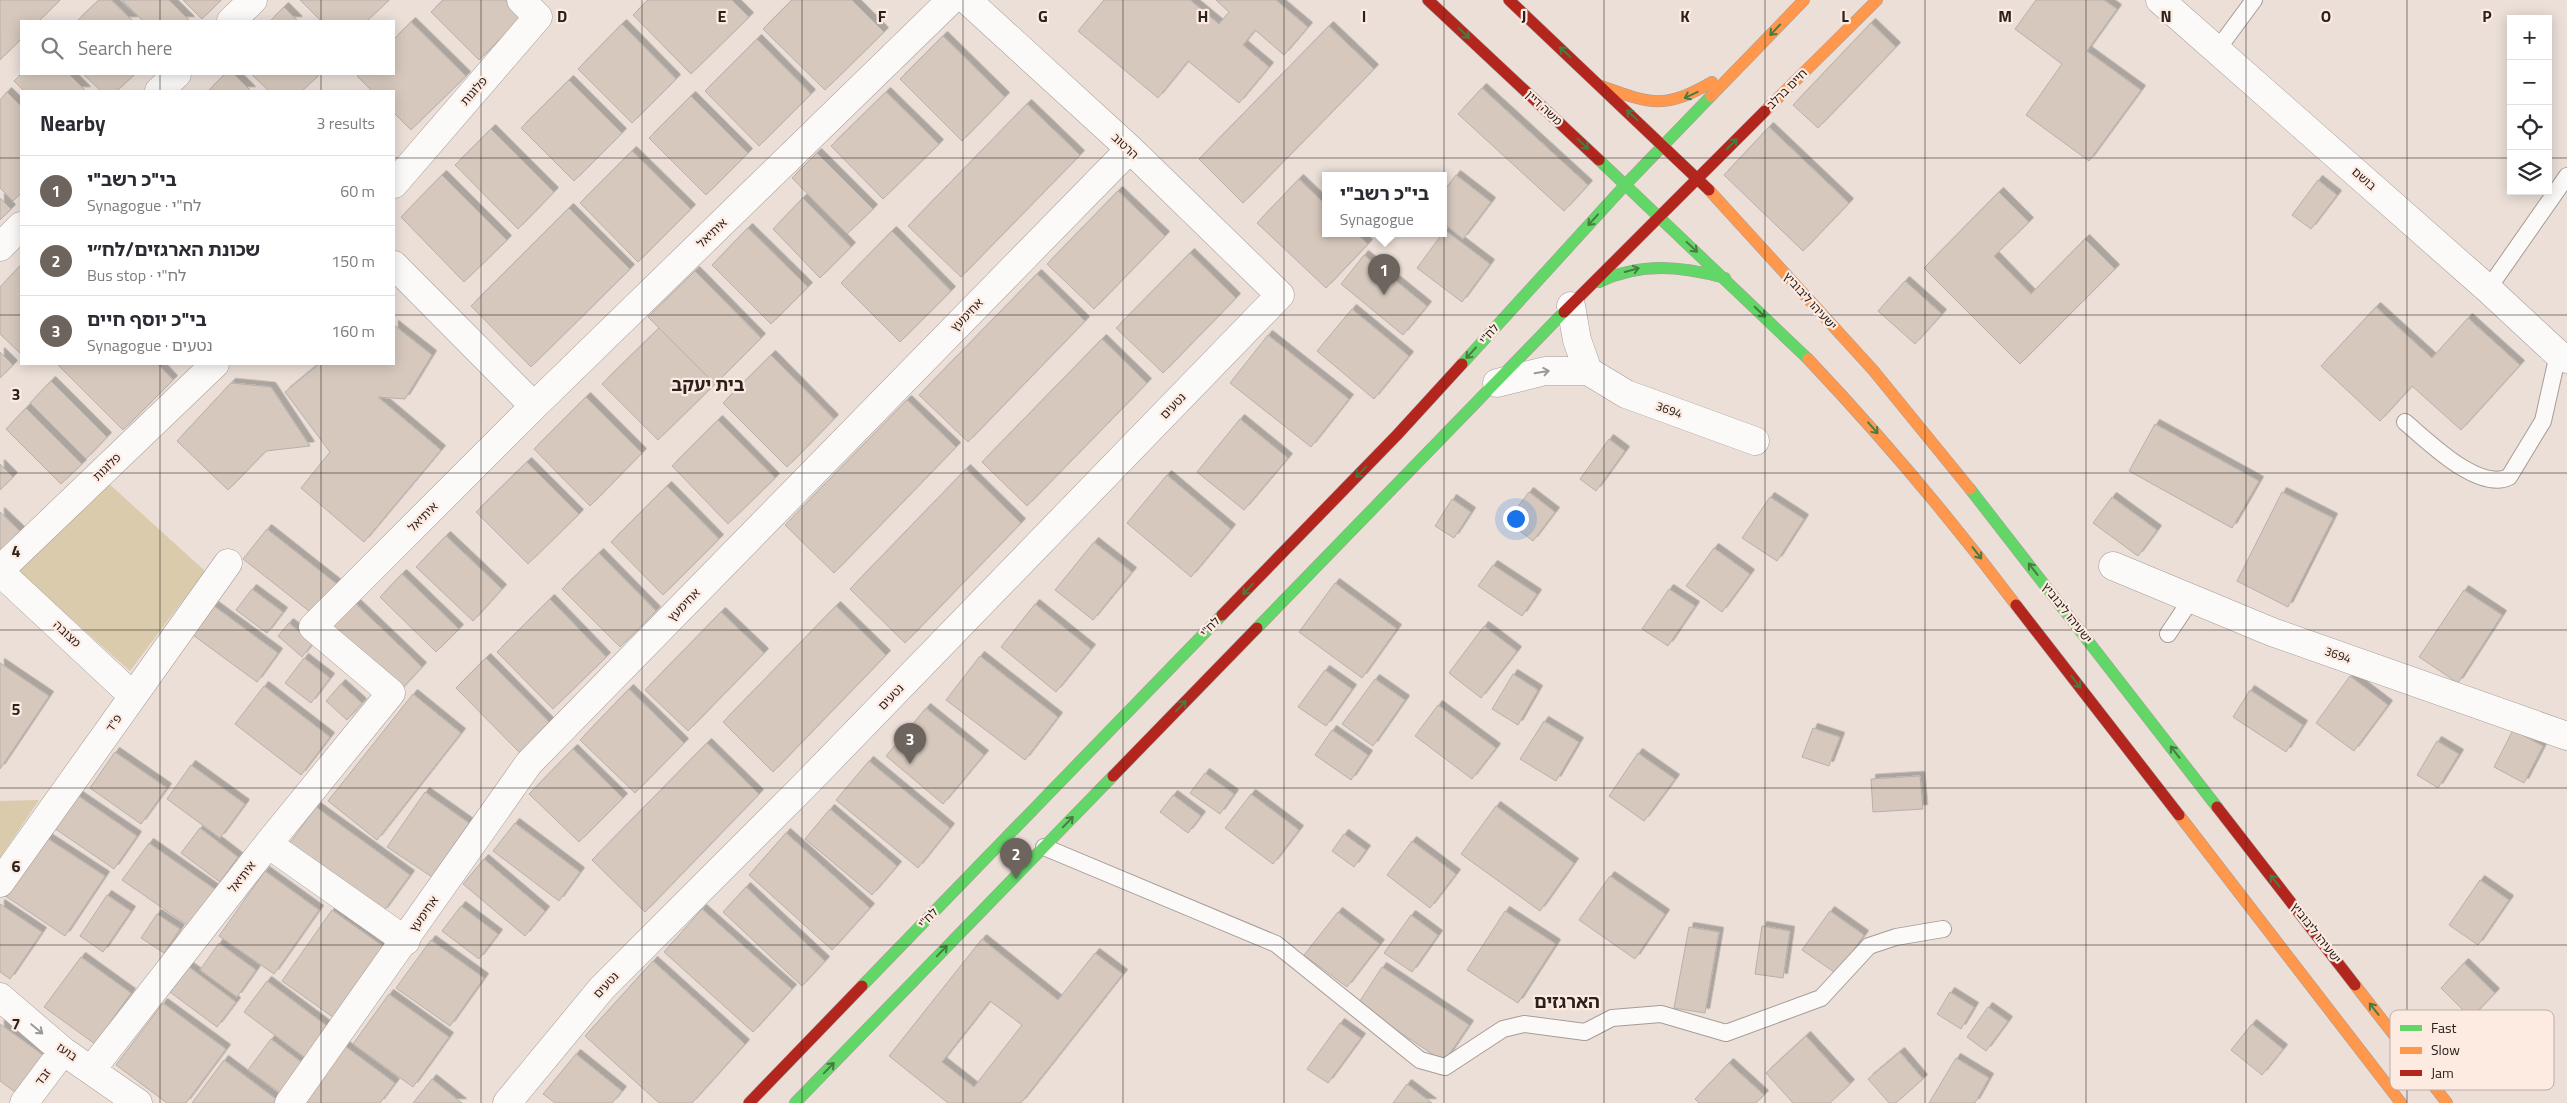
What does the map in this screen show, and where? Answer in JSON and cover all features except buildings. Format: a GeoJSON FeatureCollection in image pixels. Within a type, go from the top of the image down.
{"type":"FeatureCollection","features":[{"type":"Feature","properties":{"kind":"main road","name":"משה דיין"},"geometry":{"type":"LineString","coordinates":[[1428,0],[1659,216]]}},
{"type":"Feature","properties":{"kind":"main road"},"geometry":{"type":"LineString","coordinates":[[1510,0],[1663,144],[1804,0]]}},
{"type":"Feature","properties":{"kind":"main road","name":"חיים ברלב"},"geometry":{"type":"LineString","coordinates":[[1697,178],[1877,0]]}},
{"type":"Feature","properties":{"kind":"main road"},"geometry":{"type":"LineString","coordinates":[[1601,86],[1636,99],[1662,105],[1697,92],[1747,60]]}},
{"type":"Feature","properties":{"kind":"main road","name":"לח\"י"},"geometry":{"type":"LineString","coordinates":[[749,1103],[1397,435],[1663,144]]}},
{"type":"Feature","properties":{"kind":"main road","name":"ישעיהו ליבוביץ"},"geometry":{"type":"LineString","coordinates":[[1663,144],[1697,178],[1866,363],[1966,483],[2390,1030]]}},
{"type":"Feature","properties":{"kind":"main road"},"geometry":{"type":"LineString","coordinates":[[796,1103],[1697,178]]}},
{"type":"Feature","properties":{"kind":"main road"},"geometry":{"type":"LineString","coordinates":[[1659,216],[1798,348],[1854,407],[1958,529],[2390,1089]]}},
{"type":"Feature","properties":{"kind":"main road"},"geometry":{"type":"LineString","coordinates":[[1579,298],[1608,277],[1651,266],[1682,268],[1725,278]]}},
{"type":"Feature","properties":{"kind":"main road"},"geometry":{"type":"LineString","coordinates":[[2391,1090],[2401,1103]]}},
{"type":"Feature","properties":{"kind":"main road","name":"ישעיהו ליבוביץ"},"geometry":{"type":"LineString","coordinates":[[2437,1090],[2447,1103]]}},
{"type":"Feature","properties":{"kind":"street"},"geometry":{"type":"LineString","coordinates":[[232,20],[252,0]]}},
{"type":"Feature","properties":{"kind":"street","name":"פלוגות"},"geometry":{"type":"LineString","coordinates":[[395,183],[538,17],[521,0]]}},
{"type":"Feature","properties":{"kind":"street","name":"איתיאל"},"geometry":{"type":"LineString","coordinates":[[92,1069],[268,844],[391,693],[313,627],[534,406],[952,0]]}},
{"type":"Feature","properties":{"kind":"street","name":"הרטוב"},"geometry":{"type":"LineString","coordinates":[[967,0],[1130,149],[1280,295]]}},
{"type":"Feature","properties":{"kind":"street","name":"בושם"},"geometry":{"type":"LineString","coordinates":[[2160,0],[2488,289],[2562,357]]}},
{"type":"Feature","properties":{"kind":"street"},"geometry":{"type":"LineString","coordinates":[[160,90],[176,75]]}},
{"type":"Feature","properties":{"kind":"street","name":"אחימעץ"},"geometry":{"type":"LineString","coordinates":[[289,1103],[406,941],[529,763],[1130,149]]}},
{"type":"Feature","properties":{"kind":"street"},"geometry":{"type":"LineString","coordinates":[[0,247],[20,227]]}},
{"type":"Feature","properties":{"kind":"street"},"geometry":{"type":"LineString","coordinates":[[395,266],[534,406]]}},
{"type":"Feature","properties":{"kind":"street","name":"נטעים"},"geometry":{"type":"LineString","coordinates":[[507,1103],[602,988],[804,786],[1280,295]]}},
{"type":"Feature","properties":{"kind":"street"},"geometry":{"type":"LineString","coordinates":[[1497,383],[1545,371],[1588,371],[1577,340],[1579,298]]}},
{"type":"Feature","properties":{"kind":"street","name":"פלוגות"},"geometry":{"type":"LineString","coordinates":[[0,571],[213,365]]}},
{"type":"Feature","properties":{"kind":"street","name":"3694"},"geometry":{"type":"LineString","coordinates":[[1588,371],[1626,394],[1755,441]]}},
{"type":"Feature","properties":{"kind":"street","name":"פ\"ד"},"geometry":{"type":"LineString","coordinates":[[0,883],[228,563]]}},
{"type":"Feature","properties":{"kind":"street","name":"3694"},"geometry":{"type":"LineString","coordinates":[[2113,566],[2272,632],[2567,736]]}},
{"type":"Feature","properties":{"kind":"street","name":"מצובה"},"geometry":{"type":"LineString","coordinates":[[0,571],[133,696]]}},
{"type":"Feature","properties":{"kind":"street"},"geometry":{"type":"LineString","coordinates":[[268,844],[406,941]]}},
{"type":"Feature","properties":{"kind":"street","name":"בועז"},"geometry":{"type":"LineString","coordinates":[[0,997],[63,1051],[92,1069],[138,1103]]}},
{"type":"Feature","properties":{"kind":"street","name":"זבד"},"geometry":{"type":"LineString","coordinates":[[24,1103],[63,1051]]}},
{"type":"Feature","properties":{"kind":"lane"},"geometry":{"type":"LineString","coordinates":[[2217,50],[2254,0]]}},
{"type":"Feature","properties":{"kind":"lane"},"geometry":{"type":"LineString","coordinates":[[2488,289],[2567,176]]}},
{"type":"Feature","properties":{"kind":"lane"},"geometry":{"type":"LineString","coordinates":[[2405,422],[2449,459],[2484,478],[2500,481],[2509,477],[2543,421],[2562,357]]}},
{"type":"Feature","properties":{"kind":"lane"},"geometry":{"type":"LineString","coordinates":[[2168,634],[2192,598]]}},
{"type":"Feature","properties":{"kind":"lane"},"geometry":{"type":"LineString","coordinates":[[1044,847],[1276,944],[1420,1060],[1445,1067],[1503,1029],[1524,1024],[1585,1032],[1612,1018],[1661,1014],[1726,1033],[1821,998],[1869,946],[1896,937],[1943,928]]}},
{"type":"Feature","properties":{"kind":"shaded area"},"geometry":{"type":"Polygon","coordinates":[[[107,482],[205,571],[130,671],[19,572],[107,482]]]}},
{"type":"Feature","properties":{"kind":"shaded area"},"geometry":{"type":"Polygon","coordinates":[[[39,800],[0,858],[0,801],[39,800]]]}},
{"type":"Feature","properties":{"kind":"traffic: fast"},"geometry":{"type":"LineString","coordinates":[[1462,364],[1626,184],[1711,96]]}},
{"type":"Feature","properties":{"kind":"traffic: fast"},"geometry":{"type":"LineString","coordinates":[[1599,160],[1808,359]]}},
{"type":"Feature","properties":{"kind":"traffic: fast"},"geometry":{"type":"LineString","coordinates":[[1599,282],[1630,271],[1661,268],[1693,271],[1725,278]]}},
{"type":"Feature","properties":{"kind":"traffic: fast"},"geometry":{"type":"LineString","coordinates":[[1257,628],[1564,312]]}},
{"type":"Feature","properties":{"kind":"traffic: fast"},"geometry":{"type":"LineString","coordinates":[[1970,489],[2217,807]]}},
{"type":"Feature","properties":{"kind":"traffic: fast"},"geometry":{"type":"LineString","coordinates":[[862,986],[1222,615]]}},
{"type":"Feature","properties":{"kind":"traffic: fast"},"geometry":{"type":"LineString","coordinates":[[795,1103],[1113,776]]}},
{"type":"Feature","properties":{"kind":"traffic: slow"},"geometry":{"type":"LineString","coordinates":[[1711,96],[1804,0]]}},
{"type":"Feature","properties":{"kind":"traffic: slow"},"geometry":{"type":"LineString","coordinates":[[1765,111],[1877,0]]}},
{"type":"Feature","properties":{"kind":"traffic: slow"},"geometry":{"type":"LineString","coordinates":[[1601,86],[1633,97],[1657,101],[1681,97],[1712,82]]}},
{"type":"Feature","properties":{"kind":"traffic: slow"},"geometry":{"type":"LineString","coordinates":[[1709,190],[1873,370],[1970,489]]}},
{"type":"Feature","properties":{"kind":"traffic: slow"},"geometry":{"type":"LineString","coordinates":[[1808,359],[1863,418],[1915,479],[2016,605]]}},
{"type":"Feature","properties":{"kind":"traffic: slow"},"geometry":{"type":"LineString","coordinates":[[2179,815],[2390,1089]]}},
{"type":"Feature","properties":{"kind":"traffic: slow"},"geometry":{"type":"LineString","coordinates":[[2355,985],[2390,1030]]}},
{"type":"Feature","properties":{"kind":"traffic: slow"},"geometry":{"type":"LineString","coordinates":[[2391,1090],[2401,1103]]}},
{"type":"Feature","properties":{"kind":"traffic: slow"},"geometry":{"type":"LineString","coordinates":[[2437,1090],[2447,1103]]}},
{"type":"Feature","properties":{"kind":"traffic: jam"},"geometry":{"type":"LineString","coordinates":[[1428,0],[1599,160]]}},
{"type":"Feature","properties":{"kind":"traffic: jam"},"geometry":{"type":"LineString","coordinates":[[1509,0],[1709,190]]}},
{"type":"Feature","properties":{"kind":"traffic: jam"},"geometry":{"type":"LineString","coordinates":[[1564,312],[1765,111]]}},
{"type":"Feature","properties":{"kind":"traffic: jam"},"geometry":{"type":"LineString","coordinates":[[1222,615],[1397,435],[1462,364]]}},
{"type":"Feature","properties":{"kind":"traffic: jam"},"geometry":{"type":"LineString","coordinates":[[2016,605],[2179,815]]}},
{"type":"Feature","properties":{"kind":"traffic: jam"},"geometry":{"type":"LineString","coordinates":[[1113,776],[1257,628]]}},
{"type":"Feature","properties":{"kind":"traffic: jam"},"geometry":{"type":"LineString","coordinates":[[2217,807],[2355,985]]}},
{"type":"Feature","properties":{"kind":"traffic: jam"},"geometry":{"type":"LineString","coordinates":[[749,1103],[862,986]]}},
{"type":"Feature","properties":{"kind":"place","name":"בי\"כ רשב\"י"},"geometry":{"type":"Point","coordinates":[1384,295]}},
{"type":"Feature","properties":{"kind":"place","name":"בי\"כ יוסף חיים"},"geometry":{"type":"Point","coordinates":[910,764]}},
{"type":"Feature","properties":{"kind":"place","name":"שכונת הארגזים/לח״י"},"geometry":{"type":"Point","coordinates":[1016,879]}},
{"type":"Feature","properties":{"kind":"district","name":"בית יעקב"},"geometry":{"type":"Point","coordinates":[708,385]}},
{"type":"Feature","properties":{"kind":"district","name":"הארגזים"},"geometry":{"type":"Point","coordinates":[1567,1002]}}]}
